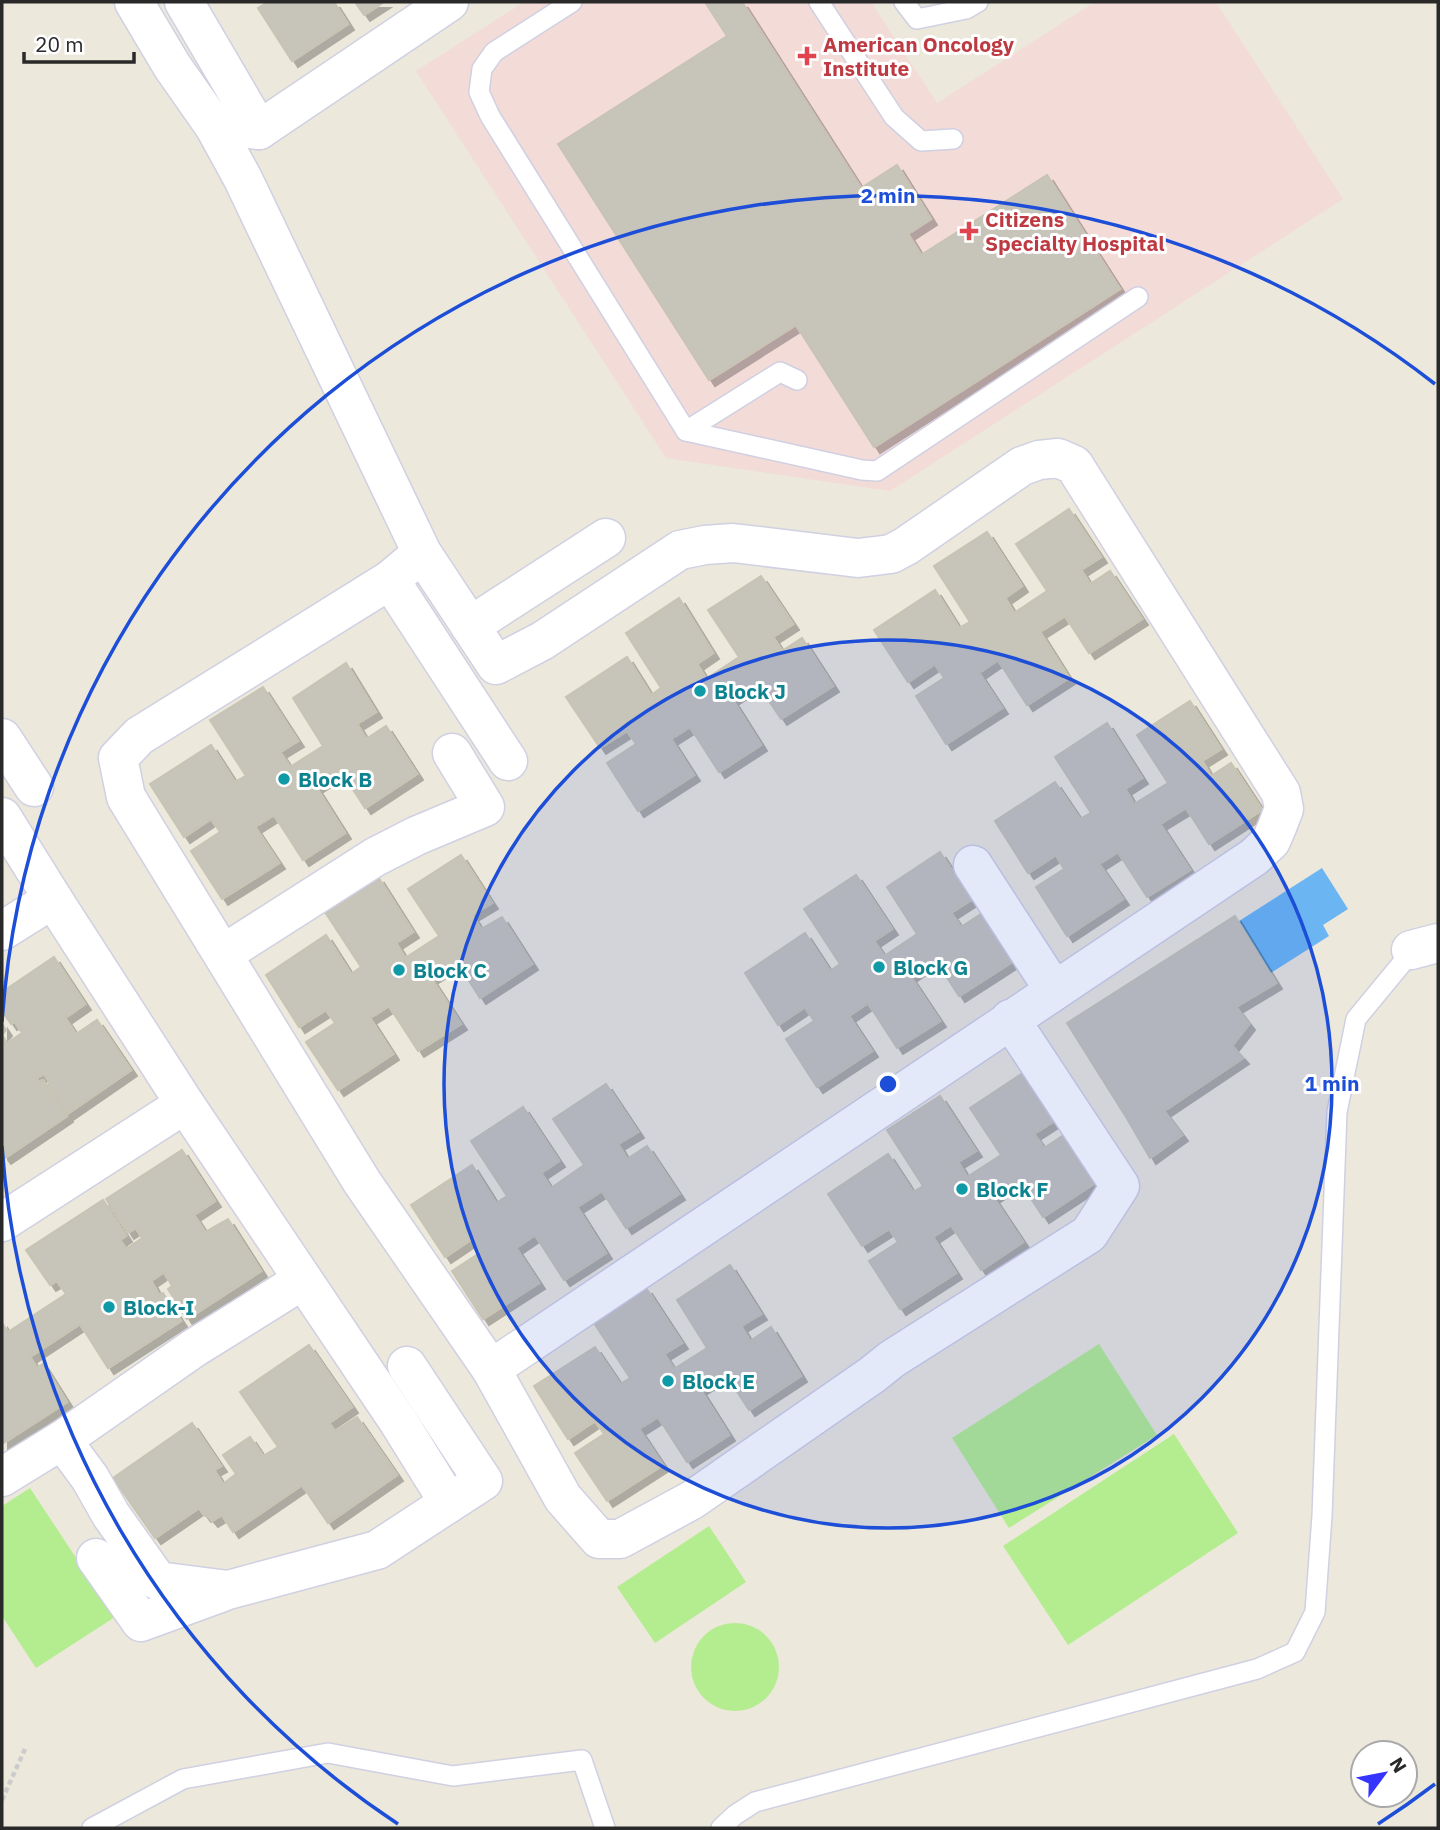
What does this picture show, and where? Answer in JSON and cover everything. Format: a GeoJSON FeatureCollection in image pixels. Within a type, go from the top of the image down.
{"type":"FeatureCollection","features":[{"type":"Feature","properties":{"kind":"street"},"geometry":{"type":"LineString","coordinates":[[134,2],[172,66],[214,126],[243,179],[422,553],[496,665],[542,642],[680,550],[733,543],[858,558],[891,554],[1022,466],[1039,460],[1058,458],[1074,464],[1282,793],[1284,808],[1270,841],[1254,857],[491,1369]]}},
{"type":"Feature","properties":{"kind":"street"},"geometry":{"type":"LineString","coordinates":[[184,2],[258,130]]}},
{"type":"Feature","properties":{"kind":"street"},"geometry":{"type":"LineString","coordinates":[[214,126],[258,130],[449,2]]}},
{"type":"Feature","properties":{"kind":"street"},"geometry":{"type":"LineString","coordinates":[[470,626],[606,538]]}},
{"type":"Feature","properties":{"kind":"street"},"geometry":{"type":"LineString","coordinates":[[422,553],[390,580],[139,736],[118,758],[127,797],[362,1182],[491,1369],[563,1498],[599,1539],[620,1539],[692,1500],[872,1376],[892,1359],[1089,1234],[1120,1186],[1010,1019]]}},
{"type":"Feature","properties":{"kind":"street"},"geometry":{"type":"LineString","coordinates":[[390,580],[508,761]]}},
{"type":"Feature","properties":{"kind":"street"},"geometry":{"type":"LineString","coordinates":[[2,738],[34,788]]}},
{"type":"Feature","properties":{"kind":"street"},"geometry":{"type":"LineString","coordinates":[[223,954],[375,857],[416,836],[485,807],[452,752]]}},
{"type":"Feature","properties":{"kind":"street"},"geometry":{"type":"LineString","coordinates":[[2,817],[185,1104],[398,1421],[449,1503]]}},
{"type":"Feature","properties":{"kind":"street"},"geometry":{"type":"LineString","coordinates":[[973,865],[1055,990]]}},
{"type":"Feature","properties":{"kind":"street"},"geometry":{"type":"LineString","coordinates":[[2,931],[52,899]]}},
{"type":"Feature","properties":{"kind":"street"},"geometry":{"type":"LineString","coordinates":[[2,1222],[185,1104]]}},
{"type":"Feature","properties":{"kind":"street"},"geometry":{"type":"LineString","coordinates":[[2,1477],[62,1440],[194,1348],[303,1280]]}},
{"type":"Feature","properties":{"kind":"street"},"geometry":{"type":"LineString","coordinates":[[96,1558],[141,1622],[228,1590],[377,1550],[483,1481],[407,1366]]}},
{"type":"Feature","properties":{"kind":"street"},"geometry":{"type":"LineString","coordinates":[[62,1440],[158,1581],[228,1590]]}},
{"type":"Feature","properties":{"kind":"lane"},"geometry":{"type":"LineString","coordinates":[[572,2],[494,52],[482,69],[480,92],[490,116],[686,431],[877,471],[1138,297]]}},
{"type":"Feature","properties":{"kind":"lane"},"geometry":{"type":"LineString","coordinates":[[819,2],[894,117],[921,141],[953,139]]}},
{"type":"Feature","properties":{"kind":"lane"},"geometry":{"type":"LineString","coordinates":[[904,2],[918,19],[966,9],[978,2]]}},
{"type":"Feature","properties":{"kind":"lane"},"geometry":{"type":"LineString","coordinates":[[686,431],[780,372],[797,380]]}},
{"type":"Feature","properties":{"kind":"lane"},"geometry":{"type":"LineString","coordinates":[[722,1828],[735,1815],[755,1802],[1257,1669],[1295,1652],[1315,1612],[1322,1502],[1337,1112],[1356,1019],[1429,940]]}},
{"type":"Feature","properties":{"kind":"lane"},"geometry":{"type":"LineString","coordinates":[[92,1828],[184,1779],[328,1753],[453,1776],[582,1760],[605,1828]]}},
{"type":"Feature","properties":{"kind":"path"},"geometry":{"type":"LineString","coordinates":[[2,1800],[25,1749]]}},
{"type":"Feature","properties":{"kind":"shaded area"},"geometry":{"type":"Polygon","coordinates":[[[524,2],[871,2],[937,103],[1095,2],[1216,2],[1343,199],[890,491],[666,458],[416,71],[524,2]]]}},
{"type":"Feature","properties":{"kind":"green space"},"geometry":{"type":"Polygon","coordinates":[[[1099,1344],[1157,1435],[1009,1528],[952,1438],[1099,1344]]]}},
{"type":"Feature","properties":{"kind":"green space"},"geometry":{"type":"Polygon","coordinates":[[[1174,1434],[1238,1533],[1068,1645],[1003,1546],[1174,1434]]]}},
{"type":"Feature","properties":{"kind":"green space"},"geometry":{"type":"Polygon","coordinates":[[[30,1488],[115,1617],[36,1668],[2,1616],[2,1506],[30,1488]]]}},
{"type":"Feature","properties":{"kind":"green space"},"geometry":{"type":"Polygon","coordinates":[[[709,1526],[746,1582],[655,1643],[617,1587],[709,1526]]]}},
{"type":"Feature","properties":{"kind":"green space"},"geometry":{"type":"Polygon","coordinates":[[[735,1623],[752,1626],[766,1636],[776,1650],[779,1667],[776,1684],[766,1698],[752,1708],[735,1711],[718,1708],[704,1698],[694,1684],[691,1667],[694,1650],[704,1636],[718,1626],[735,1623]]]}},
{"type":"Feature","properties":{"kind":"water"},"geometry":{"type":"Polygon","coordinates":[[[1322,868],[1348,909],[1323,925],[1329,936],[1236,995],[1203,944],[1322,868]]]}},
{"type":"Feature","properties":{"kind":"building"},"geometry":{"type":"Polygon","coordinates":[[[268,2],[334,2],[348,24],[292,61],[258,8],[268,2]]]}},
{"type":"Feature","properties":{"kind":"building"},"geometry":{"type":"Polygon","coordinates":[[[355,2],[384,2],[364,15],[355,2]]]}},
{"type":"Feature","properties":{"kind":"building"},"geometry":{"type":"Polygon","coordinates":[[[705,2],[742,2],[861,188],[897,165],[931,219],[908,234],[921,255],[1047,175],[1120,289],[874,447],[796,325],[709,380],[558,144],[727,36],[705,2]]]}},
{"type":"Feature","properties":{"kind":"building"},"geometry":{"type":"Polygon","coordinates":[[[1069,509],[1101,557],[1081,570],[1090,584],[1110,571],[1142,619],[1089,653],[1065,616],[1040,632],[1069,678],[1027,705],[998,660],[979,673],[1002,708],[946,744],[916,696],[944,678],[935,664],[908,682],[874,630],[935,590],[959,628],[970,622],[934,566],[987,532],[1022,586],[1005,598],[1014,613],[1047,591],[1016,544],[1069,509]]]}},
{"type":"Feature","properties":{"kind":"building","name":"Block J"},"geometry":{"type":"Polygon","coordinates":[[[761,576],[793,624],[773,637],[782,651],[802,638],[833,686],[781,719],[757,683],[732,699],[761,745],[719,772],[690,727],[671,739],[694,775],[638,811],[607,763],[636,744],[627,731],[600,748],[566,697],[627,657],[651,695],[661,688],[626,633],[679,598],[713,653],[697,664],[706,679],[739,657],[708,610],[761,576]]]}},
{"type":"Feature","properties":{"kind":"building","name":"Block B"},"geometry":{"type":"Polygon","coordinates":[[[346,663],[376,712],[357,724],[366,739],[386,726],[417,774],[365,808],[341,771],[316,787],[345,833],[303,860],[274,815],[255,827],[279,863],[222,899],[191,851],[220,832],[211,819],[184,837],[150,784],[211,745],[235,782],[246,776],[210,720],[263,687],[298,741],[280,752],[290,767],[323,746],[293,698],[346,663]]]}},
{"type":"Feature","properties":{"kind":"building"},"geometry":{"type":"Polygon","coordinates":[[[1190,701],[1221,749],[1202,761],[1211,776],[1231,763],[1262,810],[1209,844],[1186,808],[1160,824],[1190,870],[1147,897],[1118,852],[1099,864],[1123,899],[1067,936],[1036,887],[1064,869],[1056,855],[1028,873],[995,821],[1055,782],[1080,819],[1091,813],[1055,757],[1107,723],[1142,778],[1125,789],[1134,804],[1168,783],[1137,735],[1190,701]]]}},
{"type":"Feature","properties":{"kind":"building","name":"Block G"},"geometry":{"type":"Polygon","coordinates":[[[940,852],[971,900],[951,913],[961,927],[981,914],[1012,962],[959,996],[935,959],[910,976],[940,1021],[897,1048],[868,1003],[849,1016],[872,1051],[817,1087],[786,1039],[814,1021],[805,1007],[778,1025],[745,973],[805,933],[830,971],[840,964],[804,909],[856,875],[892,929],[874,941],[884,956],[917,934],[887,887],[940,852]]]}},
{"type":"Feature","properties":{"kind":"building","name":"Block C"},"geometry":{"type":"Polygon","coordinates":[[[461,855],[492,903],[472,915],[481,929],[502,917],[532,964],[480,998],[457,962],[431,978],[461,1024],[418,1051],[389,1006],[370,1018],[393,1054],[338,1090],[306,1042],[335,1023],[326,1010],[299,1027],[266,975],[326,935],[351,974],[361,967],[325,912],[378,877],[413,932],[396,943],[405,958],[439,936],[408,889],[461,855]]]}},
{"type":"Feature","properties":{"kind":"building"},"geometry":{"type":"Polygon","coordinates":[[[1235,916],[1276,983],[1236,1007],[1249,1024],[1232,1046],[1243,1058],[1164,1111],[1182,1135],[1150,1158],[1067,1023],[1235,916]]]}},
{"type":"Feature","properties":{"kind":"building"},"geometry":{"type":"Polygon","coordinates":[[[54,957],[85,1004],[65,1018],[76,1034],[97,1020],[131,1070],[67,1114],[47,1085],[50,1083],[44,1074],[36,1078],[39,1082],[43,1080],[67,1116],[5,1158],[2,1154],[2,1035],[7,1043],[22,1033],[15,1022],[11,1024],[2,1011],[2,992],[54,957]]]}},
{"type":"Feature","properties":{"kind":"building","name":"Block F"},"geometry":{"type":"Polygon","coordinates":[[[1023,1073],[1054,1121],[1034,1134],[1044,1148],[1064,1135],[1095,1183],[1043,1217],[1019,1180],[993,1197],[1023,1242],[981,1270],[951,1225],[933,1237],[956,1273],[900,1309],[869,1261],[898,1242],[889,1229],[862,1246],[828,1194],[888,1154],[913,1192],[923,1186],[887,1130],[940,1096],[976,1151],[958,1162],[967,1177],[1001,1155],[970,1108],[1023,1073]]]}},
{"type":"Feature","properties":{"kind":"building"},"geometry":{"type":"Polygon","coordinates":[[[606,1084],[638,1132],[618,1144],[627,1159],[647,1146],[679,1194],[626,1228],[602,1191],[577,1207],[606,1253],[564,1280],[535,1235],[516,1248],[539,1283],[483,1319],[452,1271],[481,1252],[472,1239],[445,1257],[411,1205],[472,1165],[496,1203],[507,1196],[471,1141],[523,1107],[559,1161],[541,1173],[551,1188],[584,1165],[553,1119],[606,1084]]]}},
{"type":"Feature","properties":{"kind":"building","name":"Block-I"},"geometry":{"type":"Polygon","coordinates":[[[182,1150],[215,1201],[194,1215],[205,1232],[228,1219],[261,1271],[187,1319],[168,1289],[172,1286],[164,1272],[151,1281],[159,1295],[163,1293],[181,1321],[108,1368],[80,1324],[30,1357],[37,1368],[43,1364],[67,1402],[2,1444],[2,1323],[8,1332],[66,1294],[57,1281],[50,1285],[26,1250],[103,1200],[126,1236],[120,1240],[126,1249],[142,1238],[136,1228],[128,1233],[106,1199],[182,1150]]]}},
{"type":"Feature","properties":{"kind":"building","name":"Block E"},"geometry":{"type":"Polygon","coordinates":[[[730,1265],[761,1314],[741,1326],[750,1341],[771,1327],[801,1376],[749,1410],[725,1373],[700,1389],[729,1435],[687,1462],[658,1417],[639,1429],[663,1465],[607,1501],[575,1453],[604,1434],[595,1421],[568,1439],[534,1386],[595,1347],[620,1384],[630,1378],[594,1323],[646,1288],[682,1343],[664,1354],[674,1369],[707,1348],[677,1300],[730,1265]]]}},
{"type":"Feature","properties":{"kind":"building"},"geometry":{"type":"Polygon","coordinates":[[[309,1345],[352,1407],[329,1423],[335,1431],[357,1417],[397,1475],[328,1523],[302,1485],[233,1532],[222,1515],[212,1521],[199,1508],[155,1538],[113,1478],[192,1423],[221,1466],[214,1470],[223,1484],[236,1474],[223,1455],[250,1437],[263,1456],[278,1447],[240,1392],[309,1345]]]}},
{"type":"Feature","properties":{"kind":"place","name":"American Oncology Institute"},"geometry":{"type":"Point","coordinates":[807,56]}},
{"type":"Feature","properties":{"kind":"place","name":"Citizens Specialty Hospital"},"geometry":{"type":"Point","coordinates":[969,231]}},
{"type":"Feature","properties":{"kind":"place","name":"Block J"},"geometry":{"type":"Point","coordinates":[700,691]}},
{"type":"Feature","properties":{"kind":"place","name":"Block B"},"geometry":{"type":"Point","coordinates":[284,779]}},
{"type":"Feature","properties":{"kind":"place","name":"Block G"},"geometry":{"type":"Point","coordinates":[879,967]}},
{"type":"Feature","properties":{"kind":"place","name":"Block C"},"geometry":{"type":"Point","coordinates":[399,970]}},
{"type":"Feature","properties":{"kind":"place","name":"Block F"},"geometry":{"type":"Point","coordinates":[962,1189]}},
{"type":"Feature","properties":{"kind":"place","name":"Block-I"},"geometry":{"type":"Point","coordinates":[109,1307]}},
{"type":"Feature","properties":{"kind":"place","name":"Block E"},"geometry":{"type":"Point","coordinates":[668,1381]}}]}
